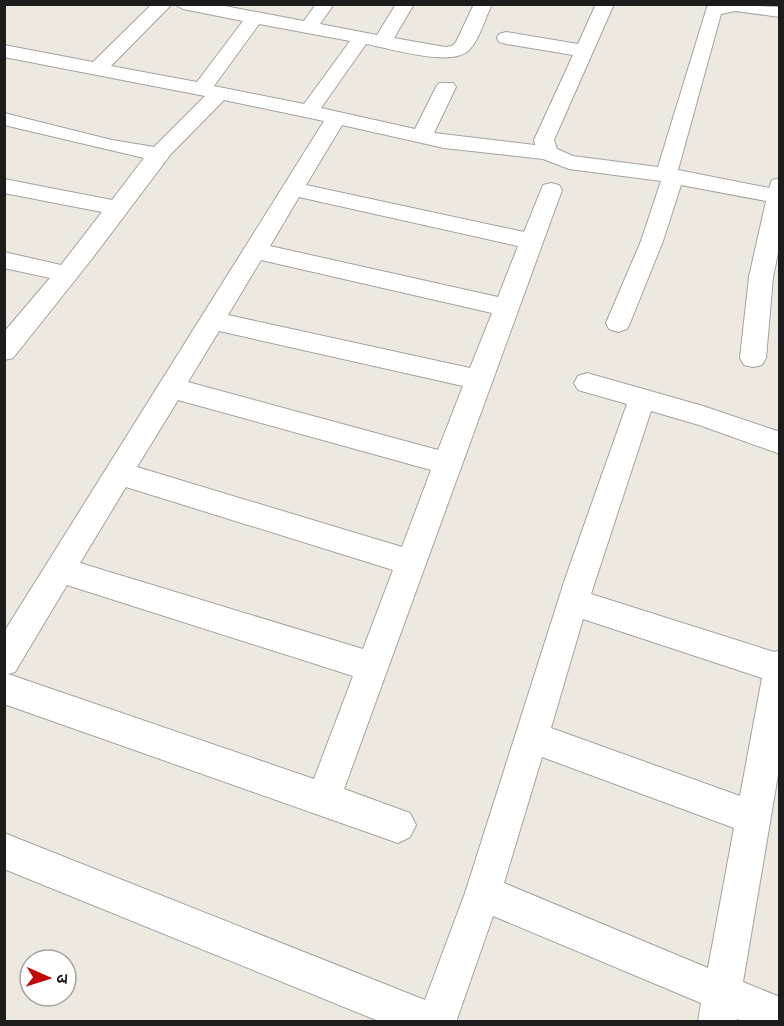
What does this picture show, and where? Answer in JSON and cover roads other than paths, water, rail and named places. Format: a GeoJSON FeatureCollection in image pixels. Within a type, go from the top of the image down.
{"type":"FeatureCollection","features":[{"type":"Feature","properties":{"kind":"street"},"geometry":{"type":"LineString","coordinates":[[98,68],[164,4]]}},
{"type":"Feature","properties":{"kind":"street"},"geometry":{"type":"LineString","coordinates":[[183,4],[245,12],[308,28],[445,53],[458,50],[464,45],[483,4]]}},
{"type":"Feature","properties":{"kind":"street"},"geometry":{"type":"LineString","coordinates":[[308,28],[325,4]]}},
{"type":"Feature","properties":{"kind":"street"},"geometry":{"type":"LineString","coordinates":[[382,42],[405,4]]}},
{"type":"Feature","properties":{"kind":"street"},"geometry":{"type":"LineString","coordinates":[[547,153],[543,140],[605,4]]}},
{"type":"Feature","properties":{"kind":"street"},"geometry":{"type":"LineString","coordinates":[[618,323],[652,241],[713,11],[717,7],[726,6],[780,12]]}},
{"type":"Feature","properties":{"kind":"street"},"geometry":{"type":"LineString","coordinates":[[7,342],[67,274],[157,154],[199,109],[211,91],[245,12]]}},
{"type":"Feature","properties":{"kind":"street"},"geometry":{"type":"LineString","coordinates":[[309,111],[361,38]]}},
{"type":"Feature","properties":{"kind":"street"},"geometry":{"type":"LineString","coordinates":[[506,38],[583,51]]}},
{"type":"Feature","properties":{"kind":"street"},"geometry":{"type":"LineString","coordinates":[[4,51],[309,111],[422,137],[477,146],[547,153],[568,162],[779,193],[761,277],[753,358]]}},
{"type":"Feature","properties":{"kind":"street"},"geometry":{"type":"LineString","coordinates":[[422,137],[446,87]]}},
{"type":"Feature","properties":{"kind":"street"},"geometry":{"type":"LineString","coordinates":[[4,661],[337,117]]}},
{"type":"Feature","properties":{"kind":"street"},"geometry":{"type":"LineString","coordinates":[[4,119],[112,146],[157,154]]}},
{"type":"Feature","properties":{"kind":"street"},"geometry":{"type":"LineString","coordinates":[[4,186],[118,208]]}},
{"type":"Feature","properties":{"kind":"street"},"geometry":{"type":"LineString","coordinates":[[293,189],[531,241]]}},
{"type":"Feature","properties":{"kind":"street"},"geometry":{"type":"LineString","coordinates":[[322,799],[551,190]]}},
{"type":"Feature","properties":{"kind":"street"},"geometry":{"type":"LineString","coordinates":[[256,251],[506,307]]}},
{"type":"Feature","properties":{"kind":"street"},"geometry":{"type":"LineString","coordinates":[[4,260],[67,274]]}},
{"type":"Feature","properties":{"kind":"street"},"geometry":{"type":"LineString","coordinates":[[213,321],[479,380]]}},
{"type":"Feature","properties":{"kind":"street"},"geometry":{"type":"LineString","coordinates":[[587,383],[642,398],[780,443]]}},
{"type":"Feature","properties":{"kind":"street"},"geometry":{"type":"LineString","coordinates":[[172,388],[448,464]]}},
{"type":"Feature","properties":{"kind":"street"},"geometry":{"type":"LineString","coordinates":[[436,1022],[483,893],[573,602],[642,398]]}},
{"type":"Feature","properties":{"kind":"street"},"geometry":{"type":"LineString","coordinates":[[119,473],[412,563]]}},
{"type":"Feature","properties":{"kind":"street"},"geometry":{"type":"LineString","coordinates":[[60,570],[372,667]]}},
{"type":"Feature","properties":{"kind":"street"},"geometry":{"type":"LineString","coordinates":[[573,602],[779,667],[720,1007]]}},
{"type":"Feature","properties":{"kind":"street"},"geometry":{"type":"LineString","coordinates":[[4,688],[398,825]]}},
{"type":"Feature","properties":{"kind":"street"},"geometry":{"type":"LineString","coordinates":[[531,737],[753,818]]}},
{"type":"Feature","properties":{"kind":"street"},"geometry":{"type":"LineString","coordinates":[[4,851],[431,1022]]}},
{"type":"Feature","properties":{"kind":"street"},"geometry":{"type":"LineString","coordinates":[[483,893],[720,1007],[780,1017]]}}]}
